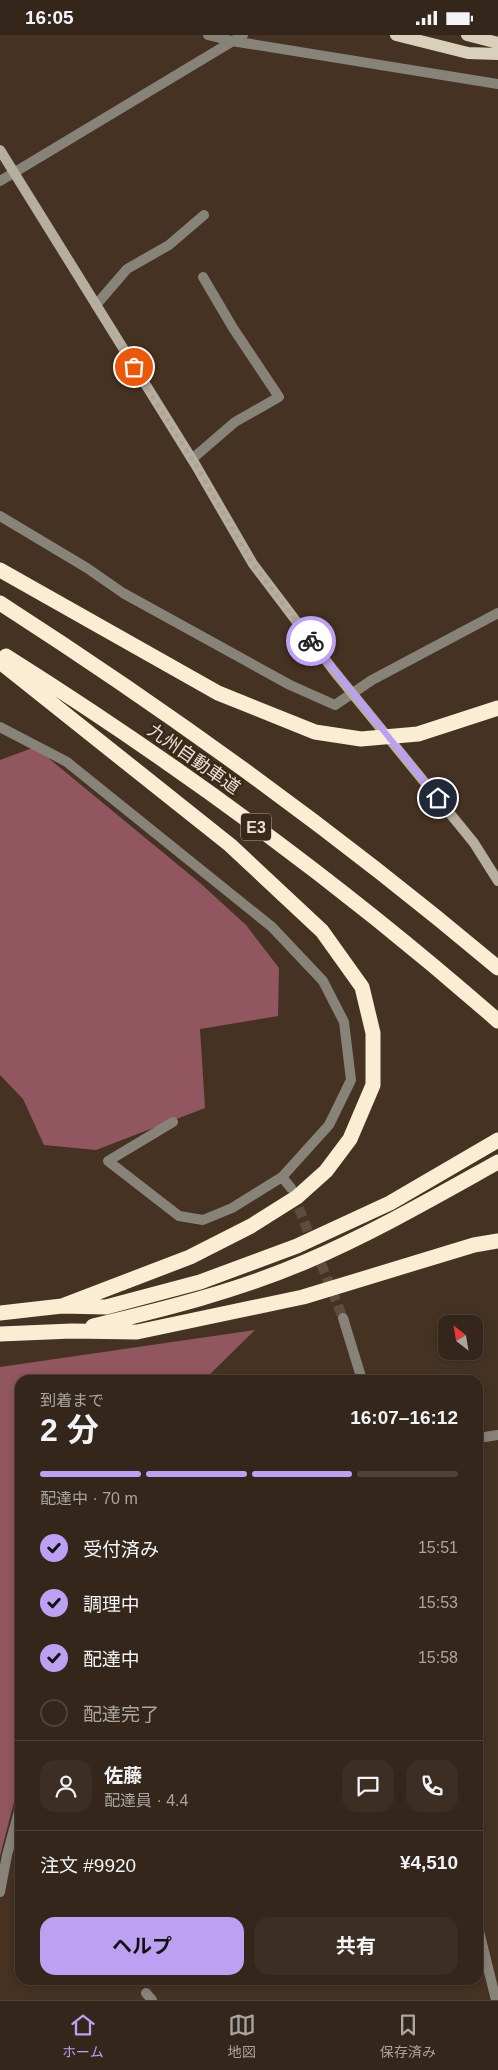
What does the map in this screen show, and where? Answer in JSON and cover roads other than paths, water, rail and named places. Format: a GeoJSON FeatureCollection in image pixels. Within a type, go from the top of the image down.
{"type":"FeatureCollection","features":[{"type":"Feature","properties":{"kind":"highway"},"geometry":{"type":"LineString","coordinates":[[0,571],[218,693],[314,732],[361,739],[418,734],[498,708]]}},
{"type":"Feature","properties":{"kind":"highway","name":"九州自動車道"},"geometry":{"type":"LineString","coordinates":[[0,603],[92,662],[212,745],[403,888],[498,968]]}},
{"type":"Feature","properties":{"kind":"highway","name":"九州自動車道"},"geometry":{"type":"LineString","coordinates":[[0,652],[188,776],[376,919],[498,1021]]}},
{"type":"Feature","properties":{"kind":"highway"},"geometry":{"type":"LineString","coordinates":[[0,662],[230,845],[322,931],[362,987],[373,1033],[373,1085],[350,1139],[326,1171],[297,1197],[251,1226],[190,1257],[62,1306]]}},
{"type":"Feature","properties":{"kind":"highway"},"geometry":{"type":"LineString","coordinates":[[0,1313],[62,1306],[106,1307],[200,1282],[297,1245],[390,1203],[498,1140]]}},
{"type":"Feature","properties":{"kind":"highway"},"geometry":{"type":"LineString","coordinates":[[72,1331],[206,1298],[305,1262],[402,1215],[498,1163]]}},
{"type":"Feature","properties":{"kind":"highway"},"geometry":{"type":"LineString","coordinates":[[0,1334],[72,1331],[137,1332],[303,1297],[474,1245],[498,1241]]}},
{"type":"Feature","properties":{"kind":"main road"},"geometry":{"type":"LineString","coordinates":[[396,35],[468,53],[498,54]]}},
{"type":"Feature","properties":{"kind":"main road"},"geometry":{"type":"LineString","coordinates":[[467,35],[498,43]]}},
{"type":"Feature","properties":{"kind":"main road"},"geometry":{"type":"LineString","coordinates":[[0,150],[192,459],[253,564],[353,694],[474,843],[498,881]]}},
{"type":"Feature","properties":{"kind":"street"},"geometry":{"type":"LineString","coordinates":[[208,35],[232,41],[498,83]]}},
{"type":"Feature","properties":{"kind":"street"},"geometry":{"type":"LineString","coordinates":[[0,181],[243,35]]}},
{"type":"Feature","properties":{"kind":"street"},"geometry":{"type":"LineString","coordinates":[[96,305],[127,269],[169,245],[204,215]]}},
{"type":"Feature","properties":{"kind":"street"},"geometry":{"type":"LineString","coordinates":[[192,459],[235,422],[279,397],[232,328],[203,277]]}},
{"type":"Feature","properties":{"kind":"street"},"geometry":{"type":"LineString","coordinates":[[0,516],[87,568],[123,593],[290,685],[335,705],[372,680],[498,613]]}},
{"type":"Feature","properties":{"kind":"street"},"geometry":{"type":"LineString","coordinates":[[0,727],[67,761],[272,927],[323,981],[344,1022],[351,1080],[329,1125],[282,1177],[232,1208],[202,1220],[179,1216],[108,1161],[173,1123]]}},
{"type":"Feature","properties":{"kind":"street"},"geometry":{"type":"LineString","coordinates":[[282,1177],[291,1188]]}},
{"type":"Feature","properties":{"kind":"street"},"geometry":{"type":"LineString","coordinates":[[343,1318],[360,1375]]}},
{"type":"Feature","properties":{"kind":"street"},"geometry":{"type":"LineString","coordinates":[[483,1437],[498,1435]]}},
{"type":"Feature","properties":{"kind":"street"},"geometry":{"type":"LineString","coordinates":[[0,1892],[15,1825]]}},
{"type":"Feature","properties":{"kind":"street"},"geometry":{"type":"LineString","coordinates":[[483,1947],[496,2000]]}},
{"type":"Feature","properties":{"kind":"tunnel"},"geometry":{"type":"LineString","coordinates":[[293,1194],[343,1318]]}}]}
